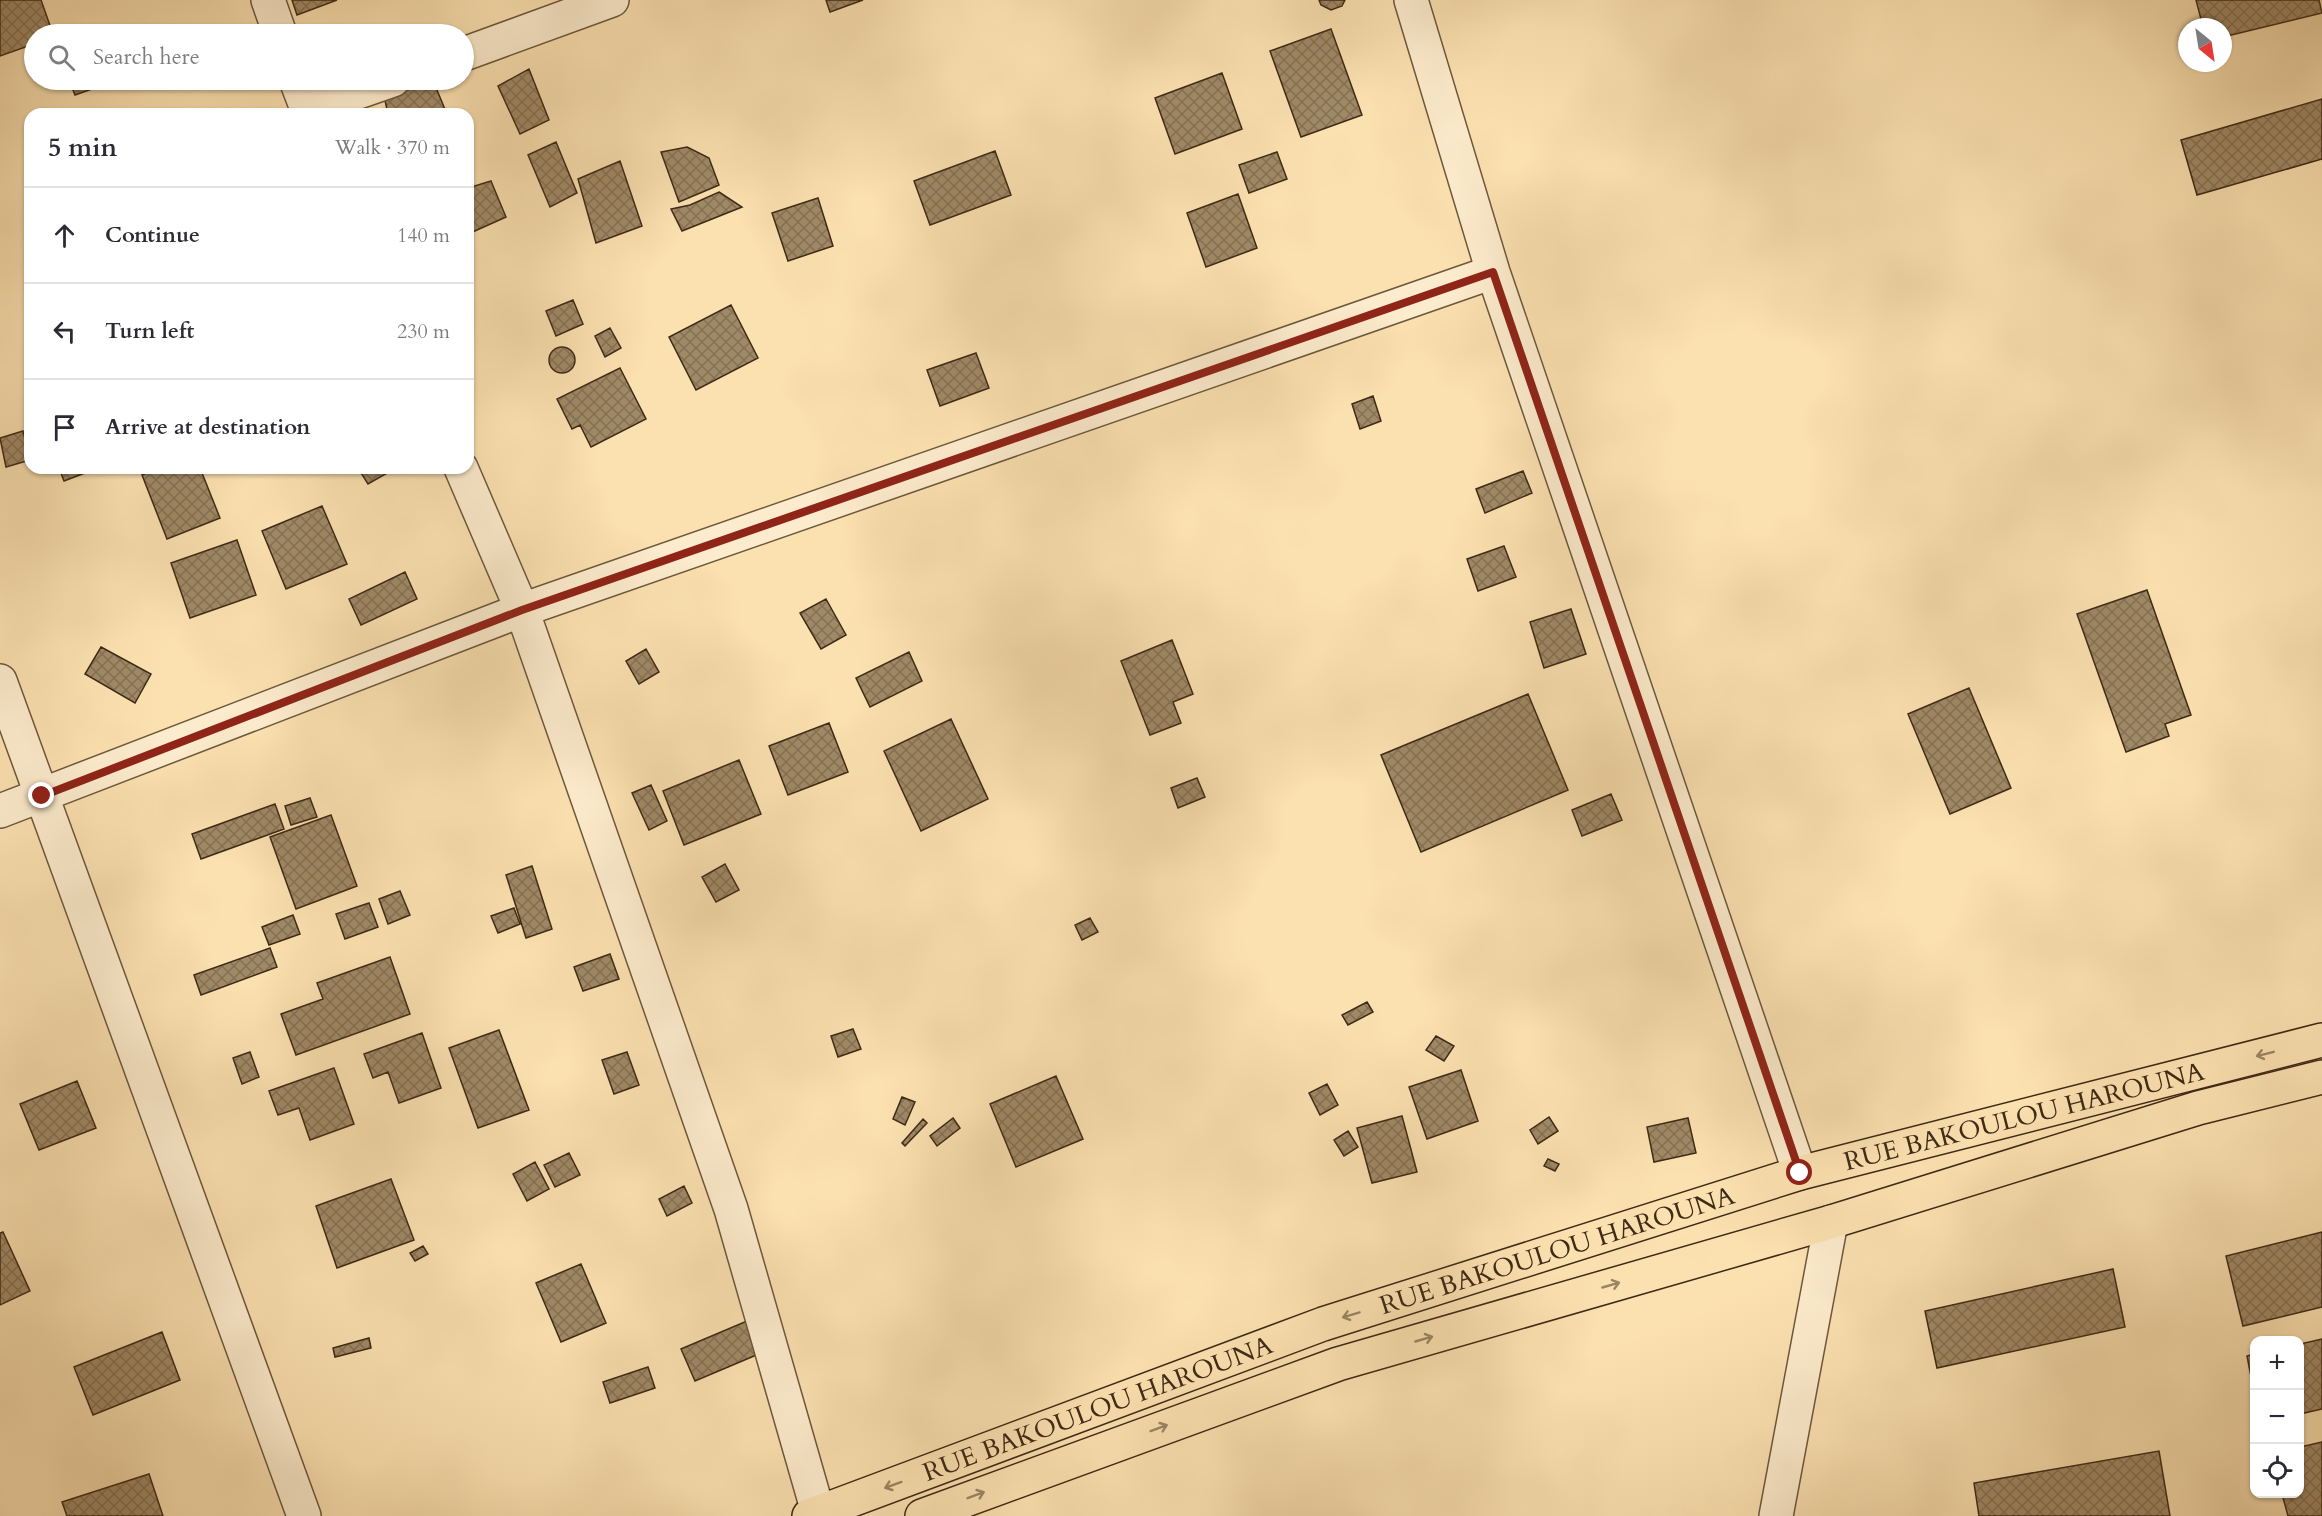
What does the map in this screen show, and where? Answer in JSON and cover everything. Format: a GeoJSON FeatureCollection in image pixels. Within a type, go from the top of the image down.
{"type":"FeatureCollection","features":[{"type":"Feature","properties":{"kind":"highway","name":"RUE BAKOULOU HAROUNA"},"geometry":{"type":"LineString","coordinates":[[814,1514],[1323,1323],[1800,1173],[2322,1040]]}},
{"type":"Feature","properties":{"kind":"highway","name":"RUE BAKOULOU HAROUNA"},"geometry":{"type":"LineString","coordinates":[[922,1516],[1338,1364],[1831,1222],[2198,1108],[2322,1077]]}},
{"type":"Feature","properties":{"kind":"street"},"geometry":{"type":"LineString","coordinates":[[268,0],[276,24]]}},
{"type":"Feature","properties":{"kind":"street"},"geometry":{"type":"LineString","coordinates":[[474,50],[612,0]]}},
{"type":"Feature","properties":{"kind":"street"},"geometry":{"type":"LineString","coordinates":[[1411,0],[1493,272],[1800,1173]]}},
{"type":"Feature","properties":{"kind":"street"},"geometry":{"type":"LineString","coordinates":[[300,90],[306,108]]}},
{"type":"Feature","properties":{"kind":"street"},"geometry":{"type":"LineString","coordinates":[[319,108],[366,90]]}},
{"type":"Feature","properties":{"kind":"street"},"geometry":{"type":"LineString","coordinates":[[0,812],[522,610],[1493,272]]}},
{"type":"Feature","properties":{"kind":"street"},"geometry":{"type":"LineString","coordinates":[[464,474],[522,610],[731,1209],[814,1514]]}},
{"type":"Feature","properties":{"kind":"street"},"geometry":{"type":"LineString","coordinates":[[0,681],[304,1516]]}},
{"type":"Feature","properties":{"kind":"street"},"geometry":{"type":"LineString","coordinates":[[1776,1516],[1831,1222]]}},
{"type":"Feature","properties":{"kind":"building"},"geometry":{"type":"Polygon","coordinates":[[[0,0],[41,0],[49,24],[24,24],[24,48],[0,56],[0,0]]]}},
{"type":"Feature","properties":{"kind":"building"},"geometry":{"type":"Polygon","coordinates":[[[292,0],[337,0],[297,15],[292,0]]]}},
{"type":"Feature","properties":{"kind":"building"},"geometry":{"type":"Polygon","coordinates":[[[826,0],[863,0],[830,12],[826,0]]]}},
{"type":"Feature","properties":{"kind":"building"},"geometry":{"type":"Polygon","coordinates":[[[1319,0],[1345,0],[1342,6],[1331,10],[1321,5],[1319,0]]]}},
{"type":"Feature","properties":{"kind":"building"},"geometry":{"type":"Polygon","coordinates":[[[2196,0],[2319,0],[2322,13],[2232,35],[2232,18],[2201,18],[2196,0]]]}},
{"type":"Feature","properties":{"kind":"building"},"geometry":{"type":"Polygon","coordinates":[[[1331,29],[1362,115],[1301,137],[1270,51],[1331,29]]]}},
{"type":"Feature","properties":{"kind":"building"},"geometry":{"type":"Polygon","coordinates":[[[529,69],[549,120],[520,134],[498,86],[529,69]]]}},
{"type":"Feature","properties":{"kind":"building"},"geometry":{"type":"Polygon","coordinates":[[[1222,73],[1242,129],[1175,154],[1155,98],[1222,73]]]}},
{"type":"Feature","properties":{"kind":"building"},"geometry":{"type":"Polygon","coordinates":[[[73,90],[89,90],[75,95],[73,90]]]}},
{"type":"Feature","properties":{"kind":"building"},"geometry":{"type":"Polygon","coordinates":[[[407,90],[437,90],[444,108],[387,108],[384,96],[407,90]]]}},
{"type":"Feature","properties":{"kind":"building"},"geometry":{"type":"Polygon","coordinates":[[[2322,99],[2322,159],[2197,195],[2181,140],[2322,99]]]}},
{"type":"Feature","properties":{"kind":"building"},"geometry":{"type":"Polygon","coordinates":[[[556,142],[577,193],[550,207],[528,155],[556,142]]]}},
{"type":"Feature","properties":{"kind":"building"},"geometry":{"type":"Polygon","coordinates":[[[687,147],[709,158],[719,185],[679,202],[661,152],[687,147]]]}},
{"type":"Feature","properties":{"kind":"building"},"geometry":{"type":"Polygon","coordinates":[[[995,151],[1011,195],[930,225],[914,181],[995,151]]]}},
{"type":"Feature","properties":{"kind":"building"},"geometry":{"type":"Polygon","coordinates":[[[1277,152],[1287,179],[1249,193],[1239,165],[1277,152]]]}},
{"type":"Feature","properties":{"kind":"building"},"geometry":{"type":"Polygon","coordinates":[[[620,161],[642,226],[596,243],[578,179],[620,161]]]}},
{"type":"Feature","properties":{"kind":"building"},"geometry":{"type":"Polygon","coordinates":[[[491,181],[506,217],[474,231],[474,186],[491,181]]]}},
{"type":"Feature","properties":{"kind":"building"},"geometry":{"type":"Polygon","coordinates":[[[719,192],[742,207],[682,231],[671,209],[690,205],[719,192]]]}},
{"type":"Feature","properties":{"kind":"building"},"geometry":{"type":"Polygon","coordinates":[[[1238,194],[1257,248],[1206,267],[1187,213],[1238,194]]]}},
{"type":"Feature","properties":{"kind":"building"},"geometry":{"type":"Polygon","coordinates":[[[818,198],[833,246],[788,261],[772,213],[818,198]]]}},
{"type":"Feature","properties":{"kind":"building"},"geometry":{"type":"Polygon","coordinates":[[[573,300],[583,324],[556,336],[546,311],[573,300]]]}},
{"type":"Feature","properties":{"kind":"building"},"geometry":{"type":"Polygon","coordinates":[[[731,305],[758,358],[696,390],[669,337],[731,305]]]}},
{"type":"Feature","properties":{"kind":"building"},"geometry":{"type":"Polygon","coordinates":[[[610,328],[621,348],[605,357],[595,336],[610,328]]]}},
{"type":"Feature","properties":{"kind":"building"},"geometry":{"type":"Polygon","coordinates":[[[562,347],[571,351],[575,360],[571,369],[562,373],[553,369],[549,360],[553,351],[562,347]]]}},
{"type":"Feature","properties":{"kind":"building"},"geometry":{"type":"Polygon","coordinates":[[[976,353],[989,388],[940,406],[927,370],[976,353]]]}},
{"type":"Feature","properties":{"kind":"building"},"geometry":{"type":"Polygon","coordinates":[[[620,368],[646,419],[591,447],[580,425],[572,429],[557,399],[620,368]]]}},
{"type":"Feature","properties":{"kind":"building"},"geometry":{"type":"Polygon","coordinates":[[[1373,396],[1381,421],[1360,429],[1352,404],[1373,396]]]}},
{"type":"Feature","properties":{"kind":"building"},"geometry":{"type":"Polygon","coordinates":[[[23,431],[24,462],[6,467],[0,438],[23,431]]]}},
{"type":"Feature","properties":{"kind":"building"},"geometry":{"type":"Polygon","coordinates":[[[1523,471],[1532,493],[1485,513],[1476,489],[1523,471]]]}},
{"type":"Feature","properties":{"kind":"building"},"geometry":{"type":"Polygon","coordinates":[[[61,474],[82,474],[64,481],[61,474]]]}},
{"type":"Feature","properties":{"kind":"building"},"geometry":{"type":"Polygon","coordinates":[[[202,474],[220,518],[167,539],[142,475],[202,474]]]}},
{"type":"Feature","properties":{"kind":"building"},"geometry":{"type":"Polygon","coordinates":[[[362,474],[386,474],[368,484],[362,474]]]}},
{"type":"Feature","properties":{"kind":"building"},"geometry":{"type":"Polygon","coordinates":[[[322,506],[347,564],[286,589],[262,531],[322,506]]]}},
{"type":"Feature","properties":{"kind":"building"},"geometry":{"type":"Polygon","coordinates":[[[237,540],[256,595],[190,618],[171,563],[237,540]]]}},
{"type":"Feature","properties":{"kind":"building"},"geometry":{"type":"Polygon","coordinates":[[[1504,546],[1516,577],[1478,591],[1467,559],[1504,546]]]}},
{"type":"Feature","properties":{"kind":"building"},"geometry":{"type":"Polygon","coordinates":[[[405,572],[417,599],[361,625],[349,599],[405,572]]]}},
{"type":"Feature","properties":{"kind":"building"},"geometry":{"type":"Polygon","coordinates":[[[2147,590],[2191,715],[2165,724],[2169,736],[2126,752],[2077,614],[2147,590]]]}},
{"type":"Feature","properties":{"kind":"building"},"geometry":{"type":"Polygon","coordinates":[[[826,599],[846,635],[821,649],[800,613],[826,599]]]}},
{"type":"Feature","properties":{"kind":"building"},"geometry":{"type":"Polygon","coordinates":[[[1571,609],[1586,654],[1544,668],[1530,622],[1571,609]]]}},
{"type":"Feature","properties":{"kind":"building"},"geometry":{"type":"Polygon","coordinates":[[[1172,640],[1193,694],[1173,702],[1181,723],[1150,735],[1121,661],[1172,640]]]}},
{"type":"Feature","properties":{"kind":"building"},"geometry":{"type":"Polygon","coordinates":[[[101,647],[151,674],[135,703],[85,674],[101,647]]]}},
{"type":"Feature","properties":{"kind":"building"},"geometry":{"type":"Polygon","coordinates":[[[646,649],[659,672],[639,684],[626,661],[646,649]]]}},
{"type":"Feature","properties":{"kind":"building"},"geometry":{"type":"Polygon","coordinates":[[[909,652],[922,681],[870,707],[856,678],[909,652]]]}},
{"type":"Feature","properties":{"kind":"building"},"geometry":{"type":"Polygon","coordinates":[[[1969,688],[2011,788],[1950,814],[1908,714],[1969,688]]]}},
{"type":"Feature","properties":{"kind":"building"},"geometry":{"type":"Polygon","coordinates":[[[1528,694],[1568,790],[1421,852],[1381,755],[1528,694]]]}},
{"type":"Feature","properties":{"kind":"building"},"geometry":{"type":"Polygon","coordinates":[[[951,719],[988,799],[921,831],[884,751],[951,719]]]}},
{"type":"Feature","properties":{"kind":"building"},"geometry":{"type":"Polygon","coordinates":[[[829,723],[848,772],[788,795],[769,746],[829,723]]]}},
{"type":"Feature","properties":{"kind":"building"},"geometry":{"type":"Polygon","coordinates":[[[739,760],[761,814],[684,845],[663,791],[739,760]]]}},
{"type":"Feature","properties":{"kind":"building"},"geometry":{"type":"Polygon","coordinates":[[[1197,778],[1205,797],[1178,808],[1171,788],[1197,778]]]}},
{"type":"Feature","properties":{"kind":"building"},"geometry":{"type":"Polygon","coordinates":[[[651,785],[667,821],[649,830],[632,793],[651,785]]]}},
{"type":"Feature","properties":{"kind":"building"},"geometry":{"type":"Polygon","coordinates":[[[1611,794],[1622,820],[1582,836],[1572,810],[1611,794]]]}},
{"type":"Feature","properties":{"kind":"building"},"geometry":{"type":"Polygon","coordinates":[[[310,798],[317,817],[291,825],[285,806],[310,798]]]}},
{"type":"Feature","properties":{"kind":"building"},"geometry":{"type":"Polygon","coordinates":[[[275,804],[284,829],[201,859],[192,834],[275,804]]]}},
{"type":"Feature","properties":{"kind":"building"},"geometry":{"type":"Polygon","coordinates":[[[331,815],[357,886],[296,909],[270,837],[331,815]]]}},
{"type":"Feature","properties":{"kind":"building"},"geometry":{"type":"Polygon","coordinates":[[[725,864],[739,890],[716,902],[702,877],[725,864]]]}},
{"type":"Feature","properties":{"kind":"building"},"geometry":{"type":"Polygon","coordinates":[[[532,866],[552,929],[526,938],[506,875],[532,866]]]}},
{"type":"Feature","properties":{"kind":"building"},"geometry":{"type":"Polygon","coordinates":[[[400,891],[410,915],[388,924],[379,899],[400,891]]]}},
{"type":"Feature","properties":{"kind":"building"},"geometry":{"type":"Polygon","coordinates":[[[369,903],[378,927],[345,939],[336,914],[369,903]]]}},
{"type":"Feature","properties":{"kind":"building"},"geometry":{"type":"Polygon","coordinates":[[[514,908],[520,924],[498,933],[491,916],[514,908]]]}},
{"type":"Feature","properties":{"kind":"building"},"geometry":{"type":"Polygon","coordinates":[[[293,915],[300,934],[269,945],[262,927],[293,915]]]}},
{"type":"Feature","properties":{"kind":"building"},"geometry":{"type":"Polygon","coordinates":[[[1090,918],[1098,932],[1082,940],[1075,925],[1090,918]]]}},
{"type":"Feature","properties":{"kind":"building"},"geometry":{"type":"Polygon","coordinates":[[[270,948],[277,967],[201,995],[194,975],[270,948]]]}},
{"type":"Feature","properties":{"kind":"building"},"geometry":{"type":"Polygon","coordinates":[[[610,954],[619,979],[583,991],[574,967],[610,954]]]}},
{"type":"Feature","properties":{"kind":"building"},"geometry":{"type":"Polygon","coordinates":[[[390,957],[410,1014],[296,1055],[281,1014],[323,999],[317,983],[390,957]]]}},
{"type":"Feature","properties":{"kind":"building"},"geometry":{"type":"Polygon","coordinates":[[[1367,1002],[1373,1012],[1348,1025],[1342,1015],[1367,1002]]]}},
{"type":"Feature","properties":{"kind":"building"},"geometry":{"type":"Polygon","coordinates":[[[853,1029],[861,1049],[838,1057],[831,1036],[853,1029]]]}},
{"type":"Feature","properties":{"kind":"building"},"geometry":{"type":"Polygon","coordinates":[[[499,1030],[529,1110],[478,1128],[449,1048],[499,1030]]]}},
{"type":"Feature","properties":{"kind":"building"},"geometry":{"type":"Polygon","coordinates":[[[422,1033],[441,1088],[399,1103],[388,1072],[373,1078],[364,1054],[422,1033]]]}},
{"type":"Feature","properties":{"kind":"building"},"geometry":{"type":"Polygon","coordinates":[[[1436,1036],[1454,1046],[1444,1061],[1426,1050],[1436,1036]]]}},
{"type":"Feature","properties":{"kind":"building"},"geometry":{"type":"Polygon","coordinates":[[[250,1052],[259,1077],[242,1084],[233,1058],[250,1052]]]}},
{"type":"Feature","properties":{"kind":"building"},"geometry":{"type":"Polygon","coordinates":[[[627,1052],[639,1085],[614,1094],[602,1060],[627,1052]]]}},
{"type":"Feature","properties":{"kind":"building"},"geometry":{"type":"Polygon","coordinates":[[[334,1068],[354,1124],[310,1140],[299,1108],[278,1115],[269,1091],[334,1068]]]}},
{"type":"Feature","properties":{"kind":"building"},"geometry":{"type":"Polygon","coordinates":[[[1461,1070],[1478,1121],[1427,1139],[1409,1087],[1461,1070]]]}},
{"type":"Feature","properties":{"kind":"building"},"geometry":{"type":"Polygon","coordinates":[[[1056,1076],[1083,1139],[1016,1167],[990,1104],[1056,1076]]]}},
{"type":"Feature","properties":{"kind":"building"},"geometry":{"type":"Polygon","coordinates":[[[77,1081],[96,1128],[39,1150],[20,1104],[77,1081]]]}},
{"type":"Feature","properties":{"kind":"building"},"geometry":{"type":"Polygon","coordinates":[[[1327,1084],[1338,1105],[1320,1115],[1309,1093],[1327,1084]]]}},
{"type":"Feature","properties":{"kind":"building"},"geometry":{"type":"Polygon","coordinates":[[[902,1097],[915,1102],[905,1125],[893,1119],[902,1097]]]}},
{"type":"Feature","properties":{"kind":"building"},"geometry":{"type":"Polygon","coordinates":[[[1402,1116],[1417,1172],[1372,1183],[1357,1128],[1402,1116]]]}},
{"type":"Feature","properties":{"kind":"building"},"geometry":{"type":"Polygon","coordinates":[[[1549,1117],[1558,1131],[1538,1144],[1530,1130],[1549,1117]]]}},
{"type":"Feature","properties":{"kind":"building"},"geometry":{"type":"Polygon","coordinates":[[[953,1118],[960,1128],[937,1146],[930,1136],[953,1118]]]}},
{"type":"Feature","properties":{"kind":"building"},"geometry":{"type":"Polygon","coordinates":[[[1688,1118],[1696,1153],[1654,1162],[1647,1127],[1688,1118]]]}},
{"type":"Feature","properties":{"kind":"building"},"geometry":{"type":"Polygon","coordinates":[[[923,1119],[927,1123],[905,1146],[902,1143],[923,1119]]]}},
{"type":"Feature","properties":{"kind":"building"},"geometry":{"type":"Polygon","coordinates":[[[1348,1131],[1358,1147],[1344,1156],[1334,1140],[1348,1131]]]}},
{"type":"Feature","properties":{"kind":"building"},"geometry":{"type":"Polygon","coordinates":[[[569,1153],[580,1175],[555,1187],[544,1165],[569,1153]]]}},
{"type":"Feature","properties":{"kind":"building"},"geometry":{"type":"Polygon","coordinates":[[[1548,1159],[1559,1164],[1555,1171],[1544,1166],[1548,1159]]]}},
{"type":"Feature","properties":{"kind":"building"},"geometry":{"type":"Polygon","coordinates":[[[535,1162],[549,1189],[527,1201],[513,1174],[535,1162]]]}},
{"type":"Feature","properties":{"kind":"building"},"geometry":{"type":"Polygon","coordinates":[[[391,1179],[414,1240],[337,1268],[316,1206],[391,1179]]]}},
{"type":"Feature","properties":{"kind":"building"},"geometry":{"type":"Polygon","coordinates":[[[684,1186],[692,1203],[667,1216],[659,1199],[684,1186]]]}},
{"type":"Feature","properties":{"kind":"building"},"geometry":{"type":"Polygon","coordinates":[[[3,1232],[30,1291],[0,1305],[0,1233],[3,1232]]]}},
{"type":"Feature","properties":{"kind":"building"},"geometry":{"type":"Polygon","coordinates":[[[2322,1232],[2322,1307],[2243,1326],[2226,1256],[2322,1232]]]}},
{"type":"Feature","properties":{"kind":"building"},"geometry":{"type":"Polygon","coordinates":[[[423,1246],[428,1254],[415,1261],[410,1253],[423,1246]]]}},
{"type":"Feature","properties":{"kind":"building"},"geometry":{"type":"Polygon","coordinates":[[[581,1264],[606,1323],[561,1342],[536,1283],[581,1264]]]}},
{"type":"Feature","properties":{"kind":"building"},"geometry":{"type":"Polygon","coordinates":[[[2113,1269],[2125,1327],[1937,1368],[1925,1311],[2113,1269]]]}},
{"type":"Feature","properties":{"kind":"building"},"geometry":{"type":"Polygon","coordinates":[[[747,1321],[761,1353],[695,1381],[681,1349],[747,1321]]]}},
{"type":"Feature","properties":{"kind":"building"},"geometry":{"type":"Polygon","coordinates":[[[162,1332],[180,1380],[93,1415],[74,1367],[162,1332]]]}},
{"type":"Feature","properties":{"kind":"building"},"geometry":{"type":"Polygon","coordinates":[[[369,1338],[371,1348],[335,1357],[333,1348],[369,1338]]]}},
{"type":"Feature","properties":{"kind":"building"},"geometry":{"type":"Polygon","coordinates":[[[2322,1339],[2322,1409],[2304,1413],[2304,1390],[2304,1343],[2322,1339]]]}},
{"type":"Feature","properties":{"kind":"building"},"geometry":{"type":"Polygon","coordinates":[[[2250,1355],[2250,1371],[2247,1356],[2250,1355]]]}},
{"type":"Feature","properties":{"kind":"building"},"geometry":{"type":"Polygon","coordinates":[[[648,1367],[655,1388],[610,1403],[603,1382],[648,1367]]]}},
{"type":"Feature","properties":{"kind":"building"},"geometry":{"type":"Polygon","coordinates":[[[2322,1442],[2322,1516],[2288,1516],[2283,1498],[2304,1498],[2304,1446],[2322,1442]]]}},
{"type":"Feature","properties":{"kind":"building"},"geometry":{"type":"Polygon","coordinates":[[[2159,1451],[2170,1516],[1979,1516],[1974,1483],[2159,1451]]]}},
{"type":"Feature","properties":{"kind":"building"},"geometry":{"type":"Polygon","coordinates":[[[149,1474],[163,1516],[67,1516],[62,1502],[149,1474]]]}},
{"type":"Feature","properties":{"kind":"route"},"geometry":{"type":"LineString","coordinates":[[42,796],[522,610],[1493,272],[1800,1173]]}}]}
